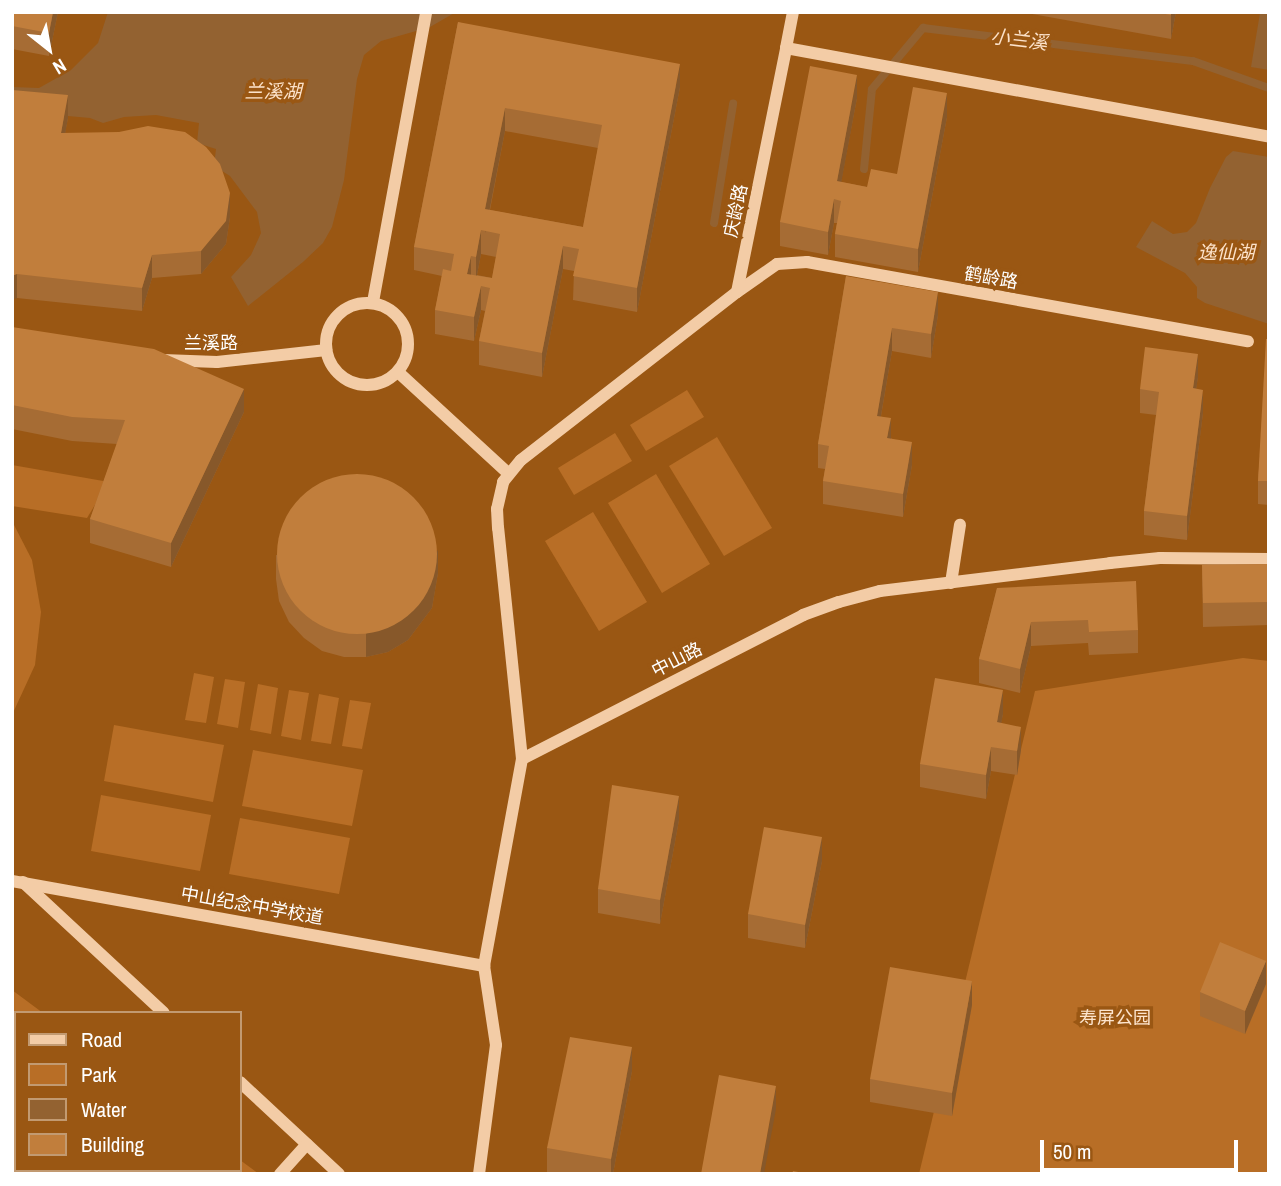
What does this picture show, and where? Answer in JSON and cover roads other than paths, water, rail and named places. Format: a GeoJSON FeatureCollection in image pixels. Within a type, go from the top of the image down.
{"type":"FeatureCollection","features":[{"type":"Feature","properties":{"kind":"street"},"geometry":{"type":"LineString","coordinates":[[373,302],[426,12]]}},
{"type":"Feature","properties":{"kind":"street","name":"庆龄路"},"geometry":{"type":"LineString","coordinates":[[737,292],[793,12]]}},
{"type":"Feature","properties":{"kind":"street"},"geometry":{"type":"LineString","coordinates":[[786,48],[1269,136]]}},
{"type":"Feature","properties":{"kind":"street","name":"鹤龄路"},"geometry":{"type":"LineString","coordinates":[[737,292],[777,264],[807,262],[1248,341]]}},
{"type":"Feature","properties":{"kind":"street"},"geometry":{"type":"LineString","coordinates":[[479,1174],[496,1045],[484,966],[523,759],[498,519],[499,493],[508,473],[521,460],[737,292]]}},
{"type":"Feature","properties":{"kind":"street"},"geometry":{"type":"LineString","coordinates":[[373,302],[396,313],[409,335],[405,361],[398,372],[375,384],[349,381],[338,373],[326,350],[330,325],[337,314],[360,303],[373,302]]}},
{"type":"Feature","properties":{"kind":"street","name":"兰溪路"},"geometry":{"type":"LineString","coordinates":[[147,359],[217,362],[326,350]]}},
{"type":"Feature","properties":{"kind":"street"},"geometry":{"type":"LineString","coordinates":[[398,372],[508,473]]}},
{"type":"Feature","properties":{"kind":"street"},"geometry":{"type":"LineString","coordinates":[[951,583],[960,525]]}},
{"type":"Feature","properties":{"kind":"street","name":"中山路"},"geometry":{"type":"LineString","coordinates":[[523,759],[803,615],[880,591],[1160,558],[1269,559]]}},
{"type":"Feature","properties":{"kind":"street"},"geometry":{"type":"LineString","coordinates":[[18,881],[162,1011]]}},
{"type":"Feature","properties":{"kind":"street","name":"中山纪念中学校道"},"geometry":{"type":"LineString","coordinates":[[18,881],[484,966]]}},
{"type":"Feature","properties":{"kind":"street"},"geometry":{"type":"LineString","coordinates":[[242,1084],[339,1174]]}},
{"type":"Feature","properties":{"kind":"street"},"geometry":{"type":"LineString","coordinates":[[280,1174],[307,1144]]}},
{"type":"Feature","properties":{"kind":"water","name":"兰溪湖"},"geometry":{"type":"Polygon","coordinates":[[[108,12],[456,12],[430,27],[381,41],[364,55],[357,79],[344,180],[332,227],[323,243],[303,262],[248,306],[231,277],[251,255],[261,233],[257,212],[230,176],[214,166],[216,149],[197,143],[199,123],[156,115],[124,117],[103,123],[90,118],[12,111],[12,87],[39,88],[71,70],[98,43],[108,12]]]}},
{"type":"Feature","properties":{"kind":"water"},"geometry":{"type":"Polygon","coordinates":[[[1260,13],[1269,14],[1269,70],[1251,67],[1260,13]]]}},
{"type":"Feature","properties":{"kind":"water","name":"逸仙湖"},"geometry":{"type":"Polygon","coordinates":[[[1233,151],[1269,157],[1269,324],[1205,303],[1197,298],[1197,287],[1185,273],[1136,247],[1152,221],[1173,234],[1187,232],[1196,223],[1210,188],[1226,157],[1233,151]]]}},
{"type":"Feature","properties":{"kind":"waterway","name":"小兰溪"},"geometry":{"type":"LineString","coordinates":[[864,169],[872,89],[923,28],[1193,61],[1269,88]]}},
{"type":"Feature","properties":{"kind":"waterway"},"geometry":{"type":"LineString","coordinates":[[714,223],[733,104]]}},
{"type":"Feature","properties":{"kind":"park label","name":"寿屏公园"},"geometry":{"type":"Point","coordinates":[1115,1018]}}]}
